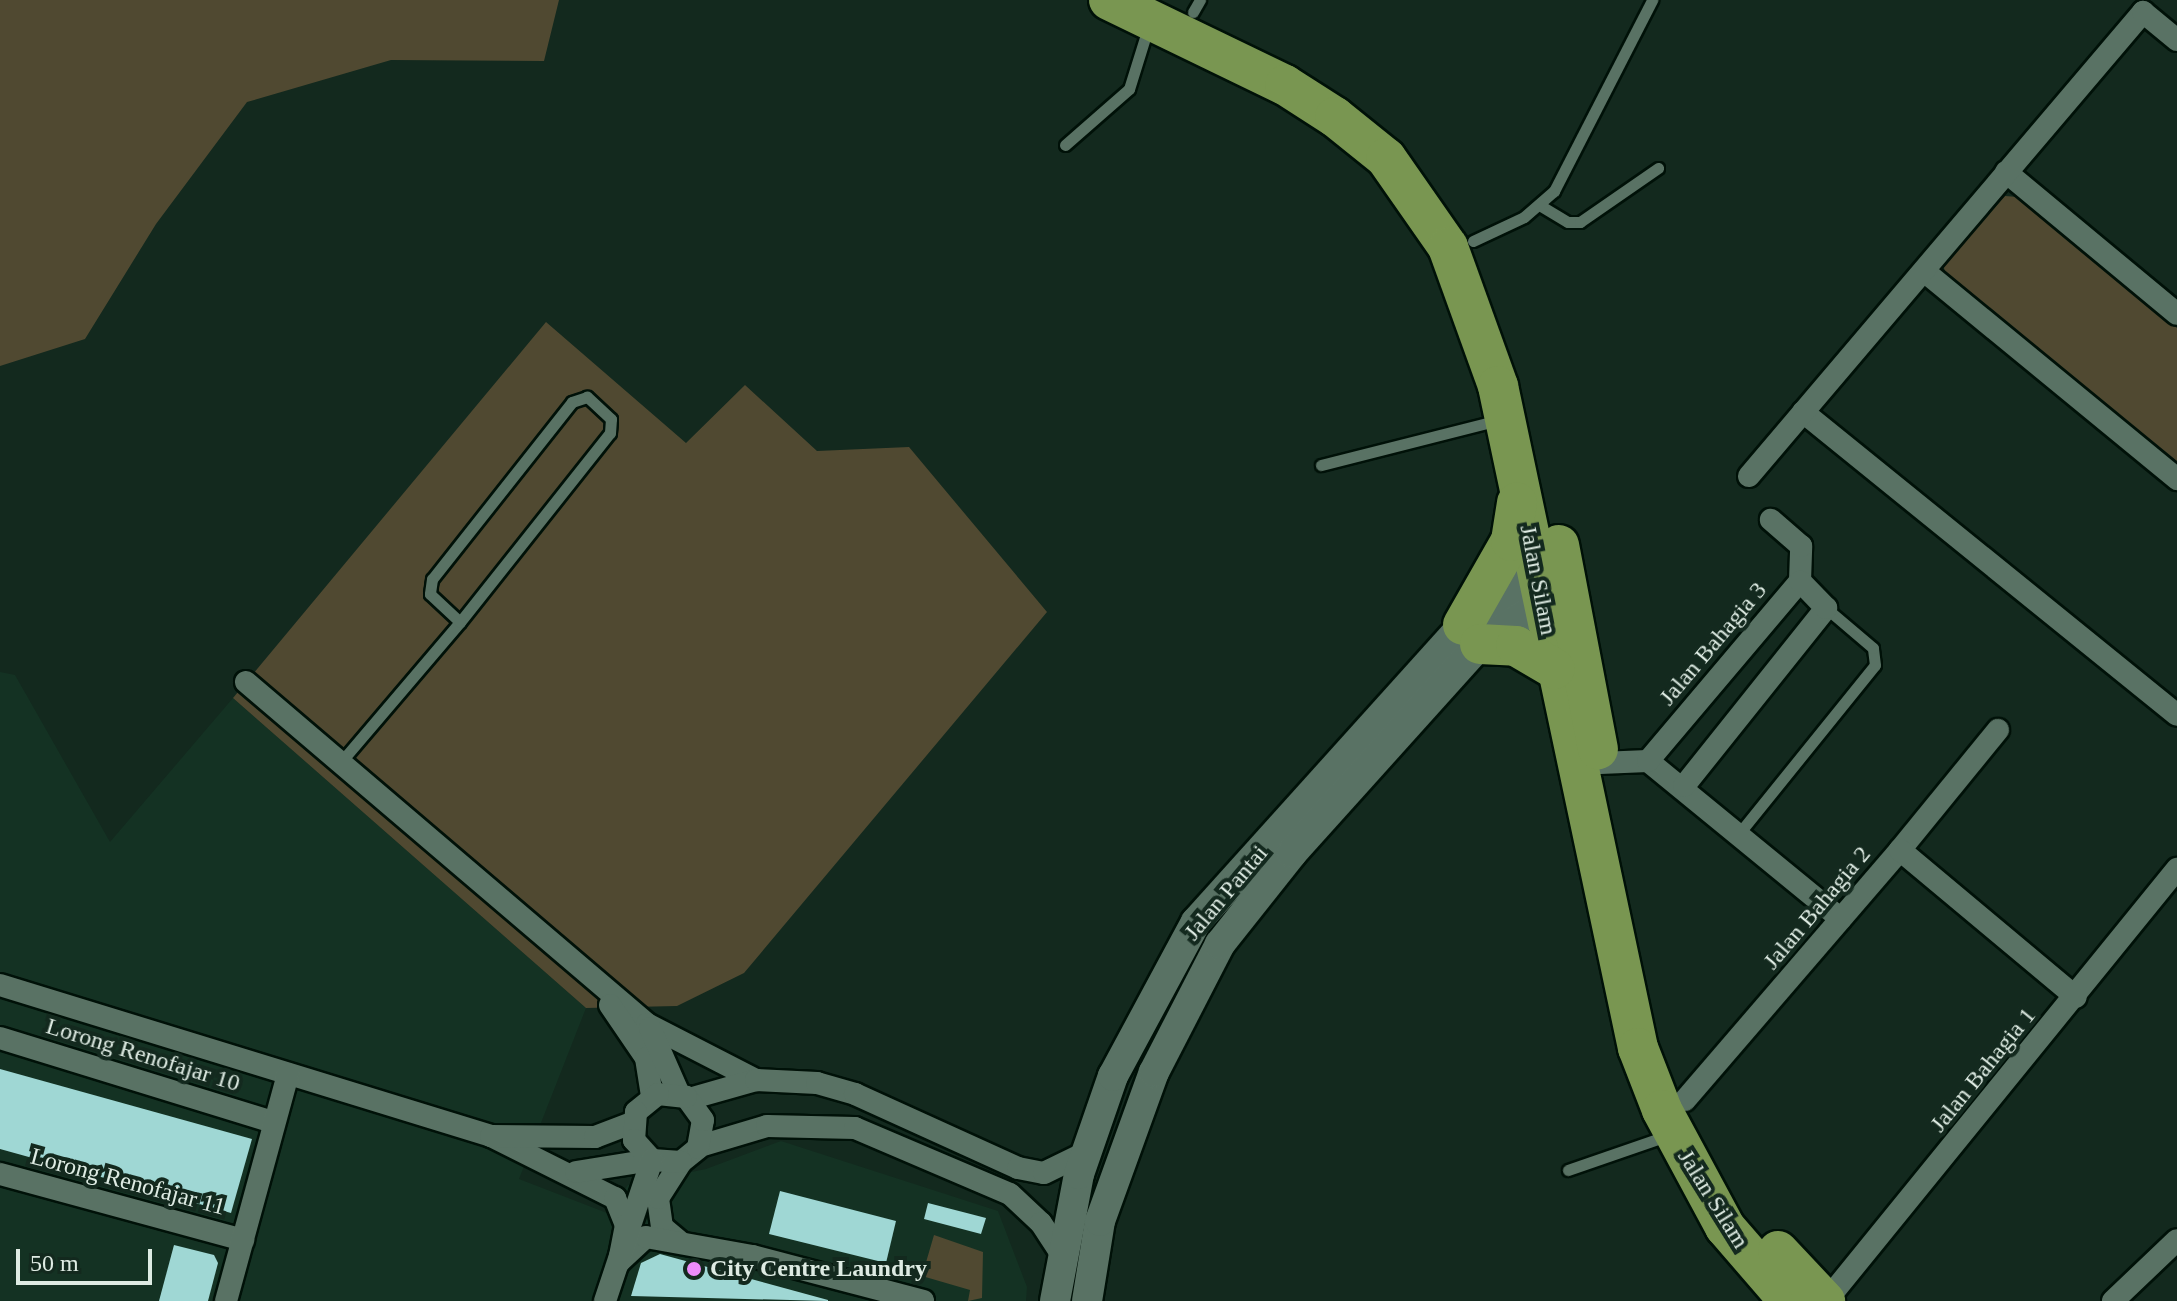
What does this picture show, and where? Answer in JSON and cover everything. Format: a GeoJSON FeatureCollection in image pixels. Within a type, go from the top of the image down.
{"type":"FeatureCollection","features":[{"type":"Feature","properties":{"kind":"highway","name":"Jalan Silam"},"geometry":{"type":"LineString","coordinates":[[1109,0],[1178,8],[1298,63],[1404,139],[1442,186],[1473,241],[1523,380],[1552,580],[1555,669],[1616,964],[1638,1048],[1679,1116],[1746,1213],[1826,1301]]}},
{"type":"Feature","properties":{"kind":"highway","name":"Jalan Silam"},"geometry":{"type":"LineString","coordinates":[[1178,8],[1386,158],[1420,200],[1471,298],[1505,418],[1520,487],[1552,580],[1600,763],[1641,958],[1679,1116],[1725,1227],[1789,1301]]}},
{"type":"Feature","properties":{"kind":"highway"},"geometry":{"type":"LineString","coordinates":[[1520,487],[1511,541],[1472,635],[1516,646],[1555,669]]}},
{"type":"Feature","properties":{"kind":"street"},"geometry":{"type":"LineString","coordinates":[[1749,476],[2148,6],[2177,40]]}},
{"type":"Feature","properties":{"kind":"street"},"geometry":{"type":"LineString","coordinates":[[2006,172],[2177,314]]}},
{"type":"Feature","properties":{"kind":"street"},"geometry":{"type":"LineString","coordinates":[[1924,271],[2177,479]]}},
{"type":"Feature","properties":{"kind":"street"},"geometry":{"type":"LineString","coordinates":[[1803,412],[2177,715]]}},
{"type":"Feature","properties":{"kind":"street","name":"Jalan Bahagia 3"},"geometry":{"type":"LineString","coordinates":[[1648,761],[1800,581],[1801,546],[1771,520]]}},
{"type":"Feature","properties":{"kind":"street","name":"Jalan Pantai"},"geometry":{"type":"LineString","coordinates":[[1055,1301],[1087,1152],[1113,1076],[1196,922],[1472,635],[1552,580]]}},
{"type":"Feature","properties":{"kind":"street"},"geometry":{"type":"LineString","coordinates":[[1684,786],[1826,608],[1800,581]]}},
{"type":"Feature","properties":{"kind":"street","name":"Jalan Pantai"},"geometry":{"type":"LineString","coordinates":[[1087,1301],[1100,1221],[1154,1072],[1220,944],[1472,635]]}},
{"type":"Feature","properties":{"kind":"street"},"geometry":{"type":"LineString","coordinates":[[246,682],[647,1024],[756,1080]]}},
{"type":"Feature","properties":{"kind":"street"},"geometry":{"type":"LineString","coordinates":[[1900,850],[1998,730]]}},
{"type":"Feature","properties":{"kind":"street"},"geometry":{"type":"LineString","coordinates":[[1600,763],[1648,761],[1741,831],[1841,919]]}},
{"type":"Feature","properties":{"kind":"street","name":"Jalan Bahagia 2"},"geometry":{"type":"LineString","coordinates":[[1679,1116],[1900,850],[2076,997]]}},
{"type":"Feature","properties":{"kind":"street","name":"Jalan Bahagia 1"},"geometry":{"type":"LineString","coordinates":[[1826,1301],[2175,875]]}},
{"type":"Feature","properties":{"kind":"street"},"geometry":{"type":"LineString","coordinates":[[590,978],[639,1043],[652,1096]]}},
{"type":"Feature","properties":{"kind":"street"},"geometry":{"type":"LineString","coordinates":[[0,985],[491,1136],[602,1187],[623,1211],[619,1262]]}},
{"type":"Feature","properties":{"kind":"street"},"geometry":{"type":"LineString","coordinates":[[647,1024],[684,1096],[703,1120],[700,1146]]}},
{"type":"Feature","properties":{"kind":"street","name":"Lorong Renofajar 10"},"geometry":{"type":"LineString","coordinates":[[0,1038],[270,1121]]}},
{"type":"Feature","properties":{"kind":"street"},"geometry":{"type":"LineString","coordinates":[[226,1301],[270,1121],[288,1074]]}},
{"type":"Feature","properties":{"kind":"street"},"geometry":{"type":"LineString","coordinates":[[652,1096],[684,1096],[756,1080],[817,1083],[855,1094],[1018,1168],[1044,1173],[1087,1152]]}},
{"type":"Feature","properties":{"kind":"street"},"geometry":{"type":"LineString","coordinates":[[491,1136],[595,1137],[632,1123],[652,1096]]}},
{"type":"Feature","properties":{"kind":"street"},"geometry":{"type":"LineString","coordinates":[[632,1123],[637,1145],[652,1160]]}},
{"type":"Feature","properties":{"kind":"street"},"geometry":{"type":"LineString","coordinates":[[680,1242],[662,1227],[658,1207],[661,1188],[681,1162],[700,1146],[767,1126],[855,1128],[1010,1194],[1041,1223],[1064,1258]]}},
{"type":"Feature","properties":{"kind":"street"},"geometry":{"type":"LineString","coordinates":[[571,1173],[652,1160],[681,1162]]}},
{"type":"Feature","properties":{"kind":"street"},"geometry":{"type":"LineString","coordinates":[[605,1301],[652,1160]]}},
{"type":"Feature","properties":{"kind":"street","name":"Lorong Renofajar 11"},"geometry":{"type":"LineString","coordinates":[[0,1174],[243,1240]]}},
{"type":"Feature","properties":{"kind":"street"},"geometry":{"type":"LineString","coordinates":[[619,1262],[639,1238],[680,1242],[910,1299]]}},
{"type":"Feature","properties":{"kind":"street"},"geometry":{"type":"LineString","coordinates":[[2113,1301],[2177,1240]]}},
{"type":"Feature","properties":{"kind":"lane"},"geometry":{"type":"LineString","coordinates":[[1473,241],[1541,206],[1652,0]]}},
{"type":"Feature","properties":{"kind":"lane"},"geometry":{"type":"LineString","coordinates":[[1065,145],[1129,89],[1178,8]]}},
{"type":"Feature","properties":{"kind":"lane"},"geometry":{"type":"LineString","coordinates":[[1541,206],[1568,222],[1580,222],[1658,168]]}},
{"type":"Feature","properties":{"kind":"lane"},"geometry":{"type":"LineString","coordinates":[[339,764],[460,622],[610,433],[611,419],[587,397],[572,402],[432,579],[430,594],[460,622]]}},
{"type":"Feature","properties":{"kind":"lane"},"geometry":{"type":"LineString","coordinates":[[1321,465],[1505,418]]}},
{"type":"Feature","properties":{"kind":"lane"},"geometry":{"type":"LineString","coordinates":[[1741,831],[1875,665],[1873,648],[1826,608]]}},
{"type":"Feature","properties":{"kind":"lane"},"geometry":{"type":"LineString","coordinates":[[1568,1170],[1679,1116]]}},
{"type":"Feature","properties":{"kind":"shaded area"},"geometry":{"type":"Polygon","coordinates":[[[0,0],[559,0],[544,61],[391,60],[247,102],[156,224],[85,339],[0,366],[0,0]]]}},
{"type":"Feature","properties":{"kind":"shaded area"},"geometry":{"type":"Polygon","coordinates":[[[2005,196],[2018,197],[2177,328],[2177,467],[1947,278],[1943,265],[2005,196]]]}},
{"type":"Feature","properties":{"kind":"shaded area"},"geometry":{"type":"Polygon","coordinates":[[[546,322],[686,443],[745,385],[817,451],[909,447],[1047,612],[744,973],[677,1006],[586,1008],[233,698],[546,322]]]}},
{"type":"Feature","properties":{"kind":"shaded area"},"geometry":{"type":"Polygon","coordinates":[[[0,672],[15,675],[110,842],[233,698],[586,1008],[519,1179],[607,1213],[628,1185],[706,1169],[781,1141],[998,1211],[1027,1287],[1026,1301],[0,1301],[0,672]]]}},
{"type":"Feature","properties":{"kind":"shaded area"},"geometry":{"type":"Polygon","coordinates":[[[934,1235],[983,1252],[982,1298],[968,1301],[970,1290],[922,1276],[934,1235]]]}},
{"type":"Feature","properties":{"kind":"building"},"geometry":{"type":"Polygon","coordinates":[[[0,1069],[252,1139],[231,1213],[0,1149],[0,1069]]]}},
{"type":"Feature","properties":{"kind":"building"},"geometry":{"type":"Polygon","coordinates":[[[780,1191],[896,1221],[886,1263],[769,1234],[780,1191]]]}},
{"type":"Feature","properties":{"kind":"building"},"geometry":{"type":"Polygon","coordinates":[[[928,1203],[986,1218],[981,1234],[924,1219],[928,1203]]]}},
{"type":"Feature","properties":{"kind":"building"},"geometry":{"type":"Polygon","coordinates":[[[174,1245],[214,1255],[218,1263],[208,1301],[159,1301],[174,1245]]]}},
{"type":"Feature","properties":{"kind":"building"},"geometry":{"type":"Polygon","coordinates":[[[660,1254],[828,1301],[631,1296],[641,1263],[660,1254]]]}},
{"type":"Feature","properties":{"kind":"place","name":"City Centre Laundry"},"geometry":{"type":"Point","coordinates":[694,1269]}}]}
